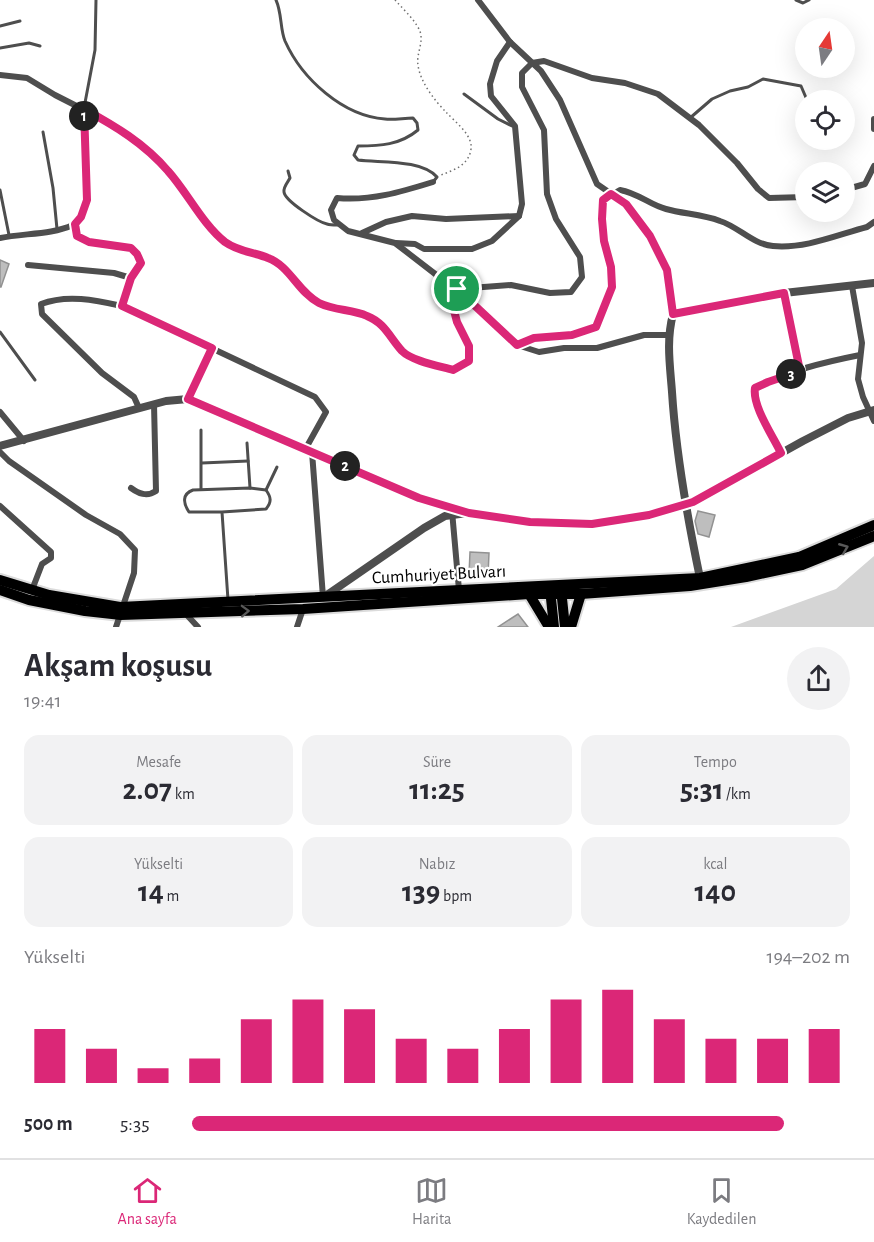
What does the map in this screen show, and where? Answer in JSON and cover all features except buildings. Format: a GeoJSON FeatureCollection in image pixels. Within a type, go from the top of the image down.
{"type":"FeatureCollection","features":[{"type":"Feature","properties":{"kind":"main road","name":"Cumhuriyet Bulvarı"},"geometry":{"type":"LineString","coordinates":[[0,590],[29,600],[85,611],[184,613],[303,609],[529,594],[700,578],[799,557],[874,525]]}},
{"type":"Feature","properties":{"kind":"main road","name":"Cumhuriyet Bulvarı"},"geometry":{"type":"LineString","coordinates":[[0,580],[49,595],[123,611],[228,602],[459,591],[555,590],[581,594],[690,586],[746,577],[802,565],[874,536]]}},
{"type":"Feature","properties":{"kind":"main road"},"geometry":{"type":"LineString","coordinates":[[554,627],[555,590]]}},
{"type":"Feature","properties":{"kind":"main road"},"geometry":{"type":"LineString","coordinates":[[555,590],[565,627]]}},
{"type":"Feature","properties":{"kind":"main road"},"geometry":{"type":"LineString","coordinates":[[529,594],[549,627]]}},
{"type":"Feature","properties":{"kind":"main road"},"geometry":{"type":"LineString","coordinates":[[571,627],[581,594]]}},
{"type":"Feature","properties":{"kind":"street"},"geometry":{"type":"LineString","coordinates":[[478,0],[510,42],[541,71],[560,100],[597,184],[626,204],[650,236],[667,270],[673,314],[668,335],[675,432],[685,504],[700,578]]}},
{"type":"Feature","properties":{"kind":"street"},"geometry":{"type":"LineString","coordinates":[[435,179],[402,192],[375,198],[354,200],[337,198],[331,210],[334,220],[348,231],[395,243],[415,244],[424,249],[472,249],[492,241],[519,216],[522,204],[515,126],[491,96],[490,84],[497,61],[510,42]]}},
{"type":"Feature","properties":{"kind":"street"},"geometry":{"type":"LineString","coordinates":[[457,289],[511,285],[550,293],[571,292],[582,277],[579,257],[556,219],[547,194],[544,130],[522,87],[522,73],[532,63],[544,61],[592,78],[625,83],[658,94],[690,118],[730,155],[758,189],[769,198],[795,199]]}},
{"type":"Feature","properties":{"kind":"street"},"geometry":{"type":"LineString","coordinates":[[0,75],[27,78],[142,144],[168,170],[213,230],[226,242],[247,253],[269,258],[285,270],[304,292],[319,302],[337,310],[367,315],[386,327],[403,352],[453,370],[469,361],[469,346],[457,322],[451,299],[457,289]]}},
{"type":"Feature","properties":{"kind":"street"},"geometry":{"type":"LineString","coordinates":[[0,238],[57,229],[75,224],[81,217],[87,200],[84,109]]}},
{"type":"Feature","properties":{"kind":"street"},"geometry":{"type":"LineString","coordinates":[[874,119],[874,129]]}},
{"type":"Feature","properties":{"kind":"street"},"geometry":{"type":"LineString","coordinates":[[855,187],[865,184],[874,166]]}},
{"type":"Feature","properties":{"kind":"street"},"geometry":{"type":"LineString","coordinates":[[517,345],[534,338],[572,335],[596,327],[612,287],[611,267],[604,241],[603,200],[621,190],[633,192],[664,209],[699,214],[723,221],[750,238],[771,246],[798,246],[867,227],[874,222]]}},
{"type":"Feature","properties":{"kind":"street"},"geometry":{"type":"LineString","coordinates":[[361,233],[386,222],[412,216],[446,219],[519,216]]}},
{"type":"Feature","properties":{"kind":"street"},"geometry":{"type":"LineString","coordinates":[[75,224],[77,236],[89,242],[131,248],[137,254],[141,263],[131,278],[122,306]]}},
{"type":"Feature","properties":{"kind":"street"},"geometry":{"type":"LineString","coordinates":[[395,243],[457,289],[517,345],[539,352],[564,348],[597,348],[644,335],[668,335]]}},
{"type":"Feature","properties":{"kind":"street"},"geometry":{"type":"LineString","coordinates":[[28,266],[114,273],[131,278]]}},
{"type":"Feature","properties":{"kind":"street"},"geometry":{"type":"LineString","coordinates":[[673,314],[784,293],[874,283]]}},
{"type":"Feature","properties":{"kind":"street"},"geometry":{"type":"LineString","coordinates":[[852,286],[862,343],[858,379],[863,397],[872,410],[874,421]]}},
{"type":"Feature","properties":{"kind":"street"},"geometry":{"type":"LineString","coordinates":[[784,293],[800,371]]}},
{"type":"Feature","properties":{"kind":"street"},"geometry":{"type":"LineString","coordinates":[[139,408],[134,396],[102,373],[42,314],[41,304],[52,300],[90,299],[122,306],[315,397],[326,412],[309,450],[323,597]]}},
{"type":"Feature","properties":{"kind":"street"},"geometry":{"type":"LineString","coordinates":[[188,399],[212,348]]}},
{"type":"Feature","properties":{"kind":"street"},"geometry":{"type":"LineString","coordinates":[[781,453],[757,405],[754,395],[755,388],[831,361],[861,355]]}},
{"type":"Feature","properties":{"kind":"street"},"geometry":{"type":"LineString","coordinates":[[0,446],[166,401],[188,399],[452,511],[530,522],[592,524],[649,515],[693,502],[848,418],[872,410]]}},
{"type":"Feature","properties":{"kind":"street"},"geometry":{"type":"LineString","coordinates":[[131,488],[139,494],[151,495],[156,491],[154,404]]}},
{"type":"Feature","properties":{"kind":"street"},"geometry":{"type":"LineString","coordinates":[[0,412],[24,441]]}},
{"type":"Feature","properties":{"kind":"street"},"geometry":{"type":"LineString","coordinates":[[0,452],[9,461],[86,515],[120,534],[135,550],[134,573],[117,627]]}},
{"type":"Feature","properties":{"kind":"street"},"geometry":{"type":"LineString","coordinates":[[0,506],[51,552],[51,558],[42,564],[32,590]]}},
{"type":"Feature","properties":{"kind":"street"},"geometry":{"type":"LineString","coordinates":[[452,511],[459,591]]}},
{"type":"Feature","properties":{"kind":"street"},"geometry":{"type":"LineString","coordinates":[[297,627],[303,609],[452,511]]}},
{"type":"Feature","properties":{"kind":"street"},"geometry":{"type":"LineString","coordinates":[[184,613],[198,627]]}},
{"type":"Feature","properties":{"kind":"lane"},"geometry":{"type":"LineString","coordinates":[[84,109],[95,50],[96,0]]}},
{"type":"Feature","properties":{"kind":"lane"},"geometry":{"type":"LineString","coordinates":[[276,0],[285,40],[302,68],[320,87],[344,107],[360,114],[384,119],[413,118],[417,123],[418,130],[411,136],[387,146],[358,146],[354,155],[358,160],[389,161],[432,171],[435,179]]}},
{"type":"Feature","properties":{"kind":"lane"},"geometry":{"type":"LineString","coordinates":[[796,0],[803,3],[809,0]]}},
{"type":"Feature","properties":{"kind":"lane"},"geometry":{"type":"LineString","coordinates":[[0,26],[20,21]]}},
{"type":"Feature","properties":{"kind":"lane"},"geometry":{"type":"LineString","coordinates":[[0,48],[29,43],[40,46]]}},
{"type":"Feature","properties":{"kind":"lane"},"geometry":{"type":"LineString","coordinates":[[690,118],[711,99],[748,87],[763,79],[801,86],[803,90]]}},
{"type":"Feature","properties":{"kind":"lane"},"geometry":{"type":"LineString","coordinates":[[464,94],[498,118],[515,126]]}},
{"type":"Feature","properties":{"kind":"lane"},"geometry":{"type":"LineString","coordinates":[[43,132],[53,188],[57,229]]}},
{"type":"Feature","properties":{"kind":"lane"},"geometry":{"type":"LineString","coordinates":[[288,171],[290,178],[284,193],[289,200],[310,216],[326,224],[341,226]]}},
{"type":"Feature","properties":{"kind":"lane"},"geometry":{"type":"LineString","coordinates":[[0,190],[9,236]]}},
{"type":"Feature","properties":{"kind":"lane"},"geometry":{"type":"LineString","coordinates":[[0,332],[35,380]]}},
{"type":"Feature","properties":{"kind":"lane"},"geometry":{"type":"LineString","coordinates":[[201,430],[201,489]]}},
{"type":"Feature","properties":{"kind":"lane"},"geometry":{"type":"LineString","coordinates":[[247,443],[250,488]]}},
{"type":"Feature","properties":{"kind":"lane"},"geometry":{"type":"LineString","coordinates":[[202,463],[248,461]]}},
{"type":"Feature","properties":{"kind":"lane"},"geometry":{"type":"LineString","coordinates":[[266,490],[277,467]]}},
{"type":"Feature","properties":{"kind":"lane"},"geometry":{"type":"LineString","coordinates":[[201,489],[266,490],[270,497],[270,504],[266,509],[189,512],[185,505],[184,496],[187,492],[201,489]]}},
{"type":"Feature","properties":{"kind":"lane"},"geometry":{"type":"LineString","coordinates":[[222,512],[228,602]]}},
{"type":"Feature","properties":{"kind":"path"},"geometry":{"type":"LineString","coordinates":[[395,0],[419,30],[422,40],[418,66],[425,83],[438,105],[469,136],[472,148],[468,160],[456,170],[435,179]]}},
{"type":"Feature","properties":{"kind":"shaded area"},"geometry":{"type":"Polygon","coordinates":[[[874,556],[874,627],[731,627],[836,589],[874,556]]]}},
{"type":"Feature","properties":{"kind":"route"},"geometry":{"type":"LineString","coordinates":[[84,109],[142,144],[168,170],[213,230],[226,242],[247,253],[269,258],[285,270],[304,292],[319,302],[337,310],[367,315],[386,327],[403,352],[453,370],[469,361],[469,346],[457,322],[451,299],[457,289],[517,345],[534,338],[572,335],[596,327],[612,287],[611,267],[604,241],[602,219],[603,200],[611,194],[626,204],[650,236],[667,270],[673,314],[784,293],[800,371],[755,388],[754,395],[781,453],[693,502],[649,515],[592,524],[530,522],[469,513],[419,498],[188,399],[212,348],[122,306],[131,278],[141,263],[131,248],[89,242],[77,236],[75,224],[81,217],[87,200],[84,109]]}}]}
